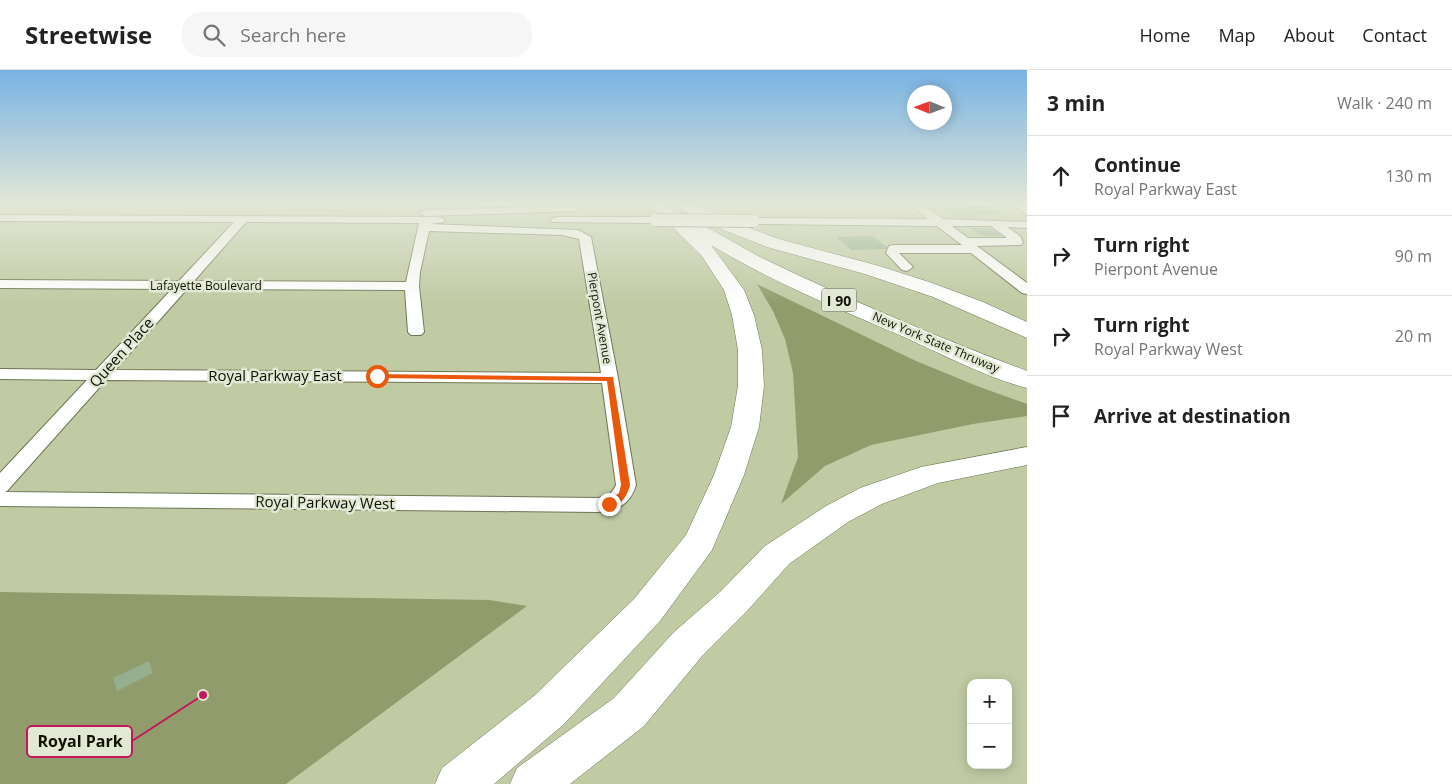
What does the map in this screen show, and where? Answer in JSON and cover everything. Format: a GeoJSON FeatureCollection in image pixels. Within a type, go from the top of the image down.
{"type":"FeatureCollection","features":[{"type":"Feature","properties":{"kind":"highway"},"geometry":{"type":"LineString","coordinates":[[458,784],[549,710],[647,610],[700,541],[729,474],[745,427],[751,386],[750,350],[743,315],[734,290],[709,253],[690,237]]}},
{"type":"Feature","properties":{"kind":"highway","name":"New York State Thruway"},"geometry":{"type":"LineString","coordinates":[[711,237],[755,261],[952,351],[1027,380]]}},
{"type":"Feature","properties":{"kind":"highway","name":"New York State Thruway"},"geometry":{"type":"LineString","coordinates":[[738,237],[821,279],[918,323],[1027,368]]}},
{"type":"Feature","properties":{"kind":"highway"},"geometry":{"type":"LineString","coordinates":[[757,237],[887,274],[958,298],[1002,318],[1027,332]]}},
{"type":"Feature","properties":{"kind":"highway"},"geometry":{"type":"LineString","coordinates":[[533,784],[629,712],[688,644],[734,601],[777,555],[837,514],[871,496],[932,474],[1027,456]]}},
{"type":"Feature","properties":{"kind":"street","name":"Queen Place"},"geometry":{"type":"LineString","coordinates":[[0,486],[226,237]]}},
{"type":"Feature","properties":{"kind":"street"},"geometry":{"type":"LineString","coordinates":[[416,332],[412,286],[421,237]]}},
{"type":"Feature","properties":{"kind":"street","name":"Pierpont Avenue"},"geometry":{"type":"LineString","coordinates":[[585,237],[610,378],[623,472]]}},
{"type":"Feature","properties":{"kind":"street"},"geometry":{"type":"LineString","coordinates":[[958,237],[1027,290]]}},
{"type":"Feature","properties":{"kind":"street"},"geometry":{"type":"LineString","coordinates":[[907,267],[892,253],[893,249],[1017,242],[1014,237]]}},
{"type":"Feature","properties":{"kind":"street","name":"Lafayette Boulevard"},"geometry":{"type":"LineString","coordinates":[[0,284],[412,286]]}},
{"type":"Feature","properties":{"kind":"street","name":"Royal Parkway East"},"geometry":{"type":"LineString","coordinates":[[0,374],[610,378]]}},
{"type":"Feature","properties":{"kind":"street","name":"Royal Parkway West"},"geometry":{"type":"LineString","coordinates":[[0,499],[597,505],[609,504],[618,500],[624,494],[626,485],[623,472]]}},
{"type":"Feature","properties":{"kind":"green space"},"geometry":{"type":"Polygon","coordinates":[[[757,284],[916,361],[1027,404],[1027,416],[973,424],[871,445],[825,466],[781,504],[798,457],[793,373],[785,339],[773,311],[757,284]]]}},
{"type":"Feature","properties":{"kind":"green space"},"geometry":{"type":"Polygon","coordinates":[[[0,592],[489,600],[527,606],[286,784],[0,784],[0,592]]]}},
{"type":"Feature","properties":{"kind":"building"},"geometry":{"type":"Polygon","coordinates":[[[836,237],[874,237],[887,247],[886,249],[852,250],[836,237]]]}},
{"type":"Feature","properties":{"kind":"building"},"geometry":{"type":"Polygon","coordinates":[[[149,661],[153,673],[117,691],[113,678],[149,661]]]}},
{"type":"Feature","properties":{"kind":"place","name":"Royal Park"},"geometry":{"type":"Point","coordinates":[203,695]}},
{"type":"Feature","properties":{"kind":"route"},"geometry":{"type":"LineString","coordinates":[[377,376],[610,378],[626,485],[624,494],[618,500],[609,504]]}}]}
